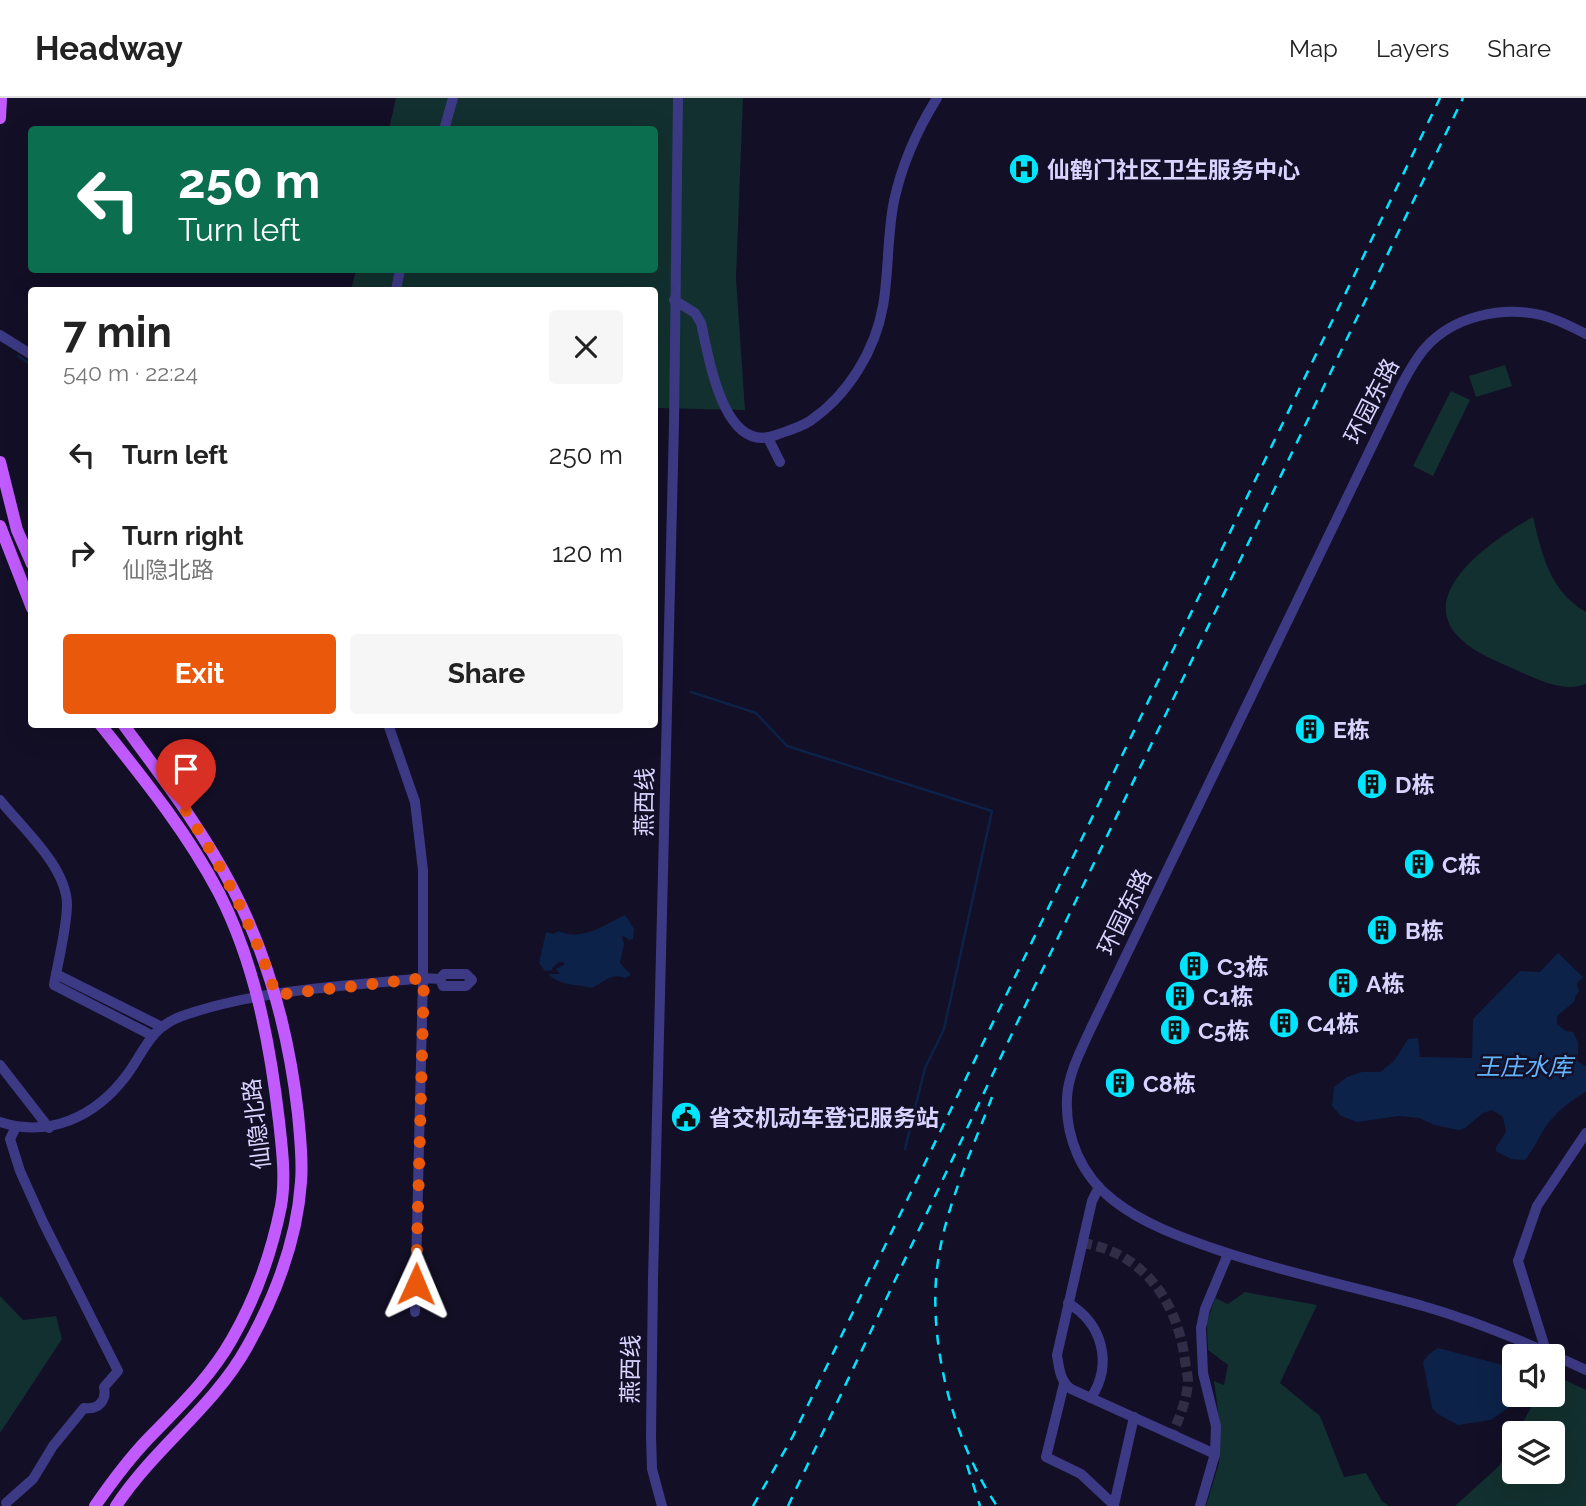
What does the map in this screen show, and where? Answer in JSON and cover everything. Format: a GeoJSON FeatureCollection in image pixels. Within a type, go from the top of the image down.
{"type":"FeatureCollection","features":[{"type":"Feature","properties":{"kind":"main road"},"geometry":{"type":"LineString","coordinates":[[0,118],[2,98]]}},
{"type":"Feature","properties":{"kind":"main road"},"geometry":{"type":"LineString","coordinates":[[0,462],[17,530],[28,555]]}},
{"type":"Feature","properties":{"kind":"main road"},"geometry":{"type":"LineString","coordinates":[[0,526],[28,598]]}},
{"type":"Feature","properties":{"kind":"main road","name":"仙隐北路"},"geometry":{"type":"LineString","coordinates":[[95,1506],[127,1462],[174,1414],[218,1360],[243,1318],[268,1256],[281,1205],[283,1181],[276,1096],[257,998],[235,929],[219,893],[174,819],[103,728]]}},
{"type":"Feature","properties":{"kind":"main road","name":"仙隐北路"},"geometry":{"type":"LineString","coordinates":[[117,1506],[135,1478],[203,1407],[232,1371],[259,1324],[286,1258],[298,1207],[301,1152],[295,1093],[276,995],[249,923],[216,858],[186,811],[126,728]]}},
{"type":"Feature","properties":{"kind":"street"},"geometry":{"type":"LineString","coordinates":[[445,126],[453,98]]}},
{"type":"Feature","properties":{"kind":"street","name":"燕西线"},"geometry":{"type":"LineString","coordinates":[[662,1506],[652,1469],[651,1436],[674,425],[674,300],[678,244],[678,98]]}},
{"type":"Feature","properties":{"kind":"street"},"geometry":{"type":"LineString","coordinates":[[674,300],[695,313],[701,323],[719,390],[730,418],[740,431],[756,438],[768,438],[808,422],[825,409],[859,368],[871,345],[883,306],[894,203],[900,178],[906,156],[937,98]]}},
{"type":"Feature","properties":{"kind":"street","name":"环园东路"},"geometry":{"type":"LineString","coordinates":[[1528,1344],[1450,1314],[1261,1265],[1191,1241],[1150,1222],[1114,1200],[1099,1187],[1077,1154],[1070,1136],[1067,1096],[1076,1061],[1399,388],[1416,359],[1429,344],[1459,324],[1495,312],[1520,311],[1544,316],[1586,334]]}},
{"type":"Feature","properties":{"kind":"street"},"geometry":{"type":"LineString","coordinates":[[0,335],[28,352]]}},
{"type":"Feature","properties":{"kind":"street"},"geometry":{"type":"LineString","coordinates":[[768,438],[780,462]]}},
{"type":"Feature","properties":{"kind":"street"},"geometry":{"type":"LineString","coordinates":[[389,728],[415,802],[423,870],[424,978],[415,1312]]}},
{"type":"Feature","properties":{"kind":"street"},"geometry":{"type":"LineString","coordinates":[[0,800],[57,869],[63,884],[66,916],[54,985],[153,1036]]}},
{"type":"Feature","properties":{"kind":"street"},"geometry":{"type":"LineString","coordinates":[[55,974],[160,1026]]}},
{"type":"Feature","properties":{"kind":"street"},"geometry":{"type":"LineString","coordinates":[[0,1122],[16,1127],[49,1128],[94,1107],[112,1093],[127,1075],[160,1026],[182,1016],[276,995],[424,978],[440,979]]}},
{"type":"Feature","properties":{"kind":"street"},"geometry":{"type":"LineString","coordinates":[[0,1065],[49,1128]]}},
{"type":"Feature","properties":{"kind":"street"},"geometry":{"type":"LineString","coordinates":[[6,1503],[33,1479],[53,1446],[83,1408],[92,1409],[100,1404],[104,1398],[104,1387],[118,1371],[71,1280],[20,1171],[10,1139],[16,1127]]}},
{"type":"Feature","properties":{"kind":"street"},"geometry":{"type":"LineString","coordinates":[[1544,1344],[1518,1261],[1536,1206],[1586,1133]]}},
{"type":"Feature","properties":{"kind":"street"},"geometry":{"type":"LineString","coordinates":[[1099,1187],[1092,1201],[1057,1355],[1064,1384],[1046,1457],[1081,1474],[1114,1505],[1134,1418]]}},
{"type":"Feature","properties":{"kind":"street"},"geometry":{"type":"LineString","coordinates":[[1200,1506],[1215,1454],[1216,1426],[1203,1373],[1201,1328],[1205,1309],[1228,1254]]}},
{"type":"Feature","properties":{"kind":"street"},"geometry":{"type":"LineString","coordinates":[[1068,1303],[1088,1319],[1101,1342],[1103,1367],[1091,1398]]}},
{"type":"Feature","properties":{"kind":"street","name":"环园东路"},"geometry":{"type":"LineString","coordinates":[[1565,1360],[1586,1370]]}},
{"type":"Feature","properties":{"kind":"street"},"geometry":{"type":"LineString","coordinates":[[1064,1384],[1215,1454]]}},
{"type":"Feature","properties":{"kind":"green space"},"geometry":{"type":"Polygon","coordinates":[[[396,98],[743,98],[736,278],[745,410],[658,408],[658,287],[352,287],[355,273],[658,273],[658,126],[390,126],[396,98]]]}},
{"type":"Feature","properties":{"kind":"green space"},"geometry":{"type":"Polygon","coordinates":[[[1505,365],[1512,386],[1476,397],[1469,376],[1505,365]]]}},
{"type":"Feature","properties":{"kind":"green space"},"geometry":{"type":"Polygon","coordinates":[[[1451,391],[1470,400],[1433,476],[1413,466],[1451,391]]]}},
{"type":"Feature","properties":{"kind":"green space"},"geometry":{"type":"Polygon","coordinates":[[[1533,517],[1549,571],[1564,594],[1586,612],[1586,684],[1558,686],[1531,677],[1473,649],[1462,640],[1449,622],[1446,604],[1452,586],[1464,569],[1499,538],[1533,517]]]}},
{"type":"Feature","properties":{"kind":"green space"},"geometry":{"type":"Polygon","coordinates":[[[1245,1292],[1317,1305],[1280,1383],[1320,1416],[1344,1477],[1366,1473],[1382,1501],[1389,1506],[1206,1506],[1219,1463],[1220,1425],[1214,1381],[1224,1385],[1228,1365],[1208,1350],[1207,1322],[1215,1298],[1228,1304],[1245,1292]]]}},
{"type":"Feature","properties":{"kind":"green space"},"geometry":{"type":"Polygon","coordinates":[[[0,1296],[23,1320],[56,1316],[62,1339],[0,1433],[0,1296]]]}},
{"type":"Feature","properties":{"kind":"green space"},"geometry":{"type":"Polygon","coordinates":[[[1565,1380],[1586,1390],[1586,1506],[1455,1506],[1502,1461],[1502,1484],[1565,1484],[1565,1421],[1524,1421],[1531,1407],[1565,1407],[1565,1380]]]}},
{"type":"Feature","properties":{"kind":"water"},"geometry":{"type":"Polygon","coordinates":[[[625,915],[634,929],[633,939],[622,937],[624,944],[620,963],[631,975],[625,978],[612,977],[592,988],[563,983],[548,974],[560,974],[556,969],[565,964],[563,962],[559,962],[552,970],[545,971],[539,963],[546,932],[553,934],[559,931],[576,935],[625,915]]]}},
{"type":"Feature","properties":{"kind":"water","name":"王庄水库"},"geometry":{"type":"Polygon","coordinates":[[[1558,953],[1583,977],[1577,983],[1579,991],[1575,1001],[1557,1016],[1557,1024],[1566,1031],[1573,1032],[1578,1042],[1578,1062],[1586,1066],[1586,1092],[1554,1117],[1525,1160],[1511,1159],[1496,1151],[1506,1132],[1503,1117],[1492,1110],[1459,1130],[1434,1125],[1419,1118],[1399,1116],[1357,1122],[1341,1116],[1332,1106],[1334,1087],[1347,1077],[1362,1072],[1380,1072],[1394,1061],[1408,1039],[1418,1038],[1420,1057],[1472,1058],[1473,1019],[1520,971],[1540,972],[1558,953]]]}},
{"type":"Feature","properties":{"kind":"water"},"geometry":{"type":"Polygon","coordinates":[[[1438,1348],[1502,1365],[1502,1407],[1509,1407],[1491,1420],[1458,1425],[1438,1414],[1432,1408],[1423,1362],[1438,1348]]]}},
{"type":"Feature","properties":{"kind":"waterway"},"geometry":{"type":"LineString","coordinates":[[18,356],[28,362]]}},
{"type":"Feature","properties":{"kind":"waterway"},"geometry":{"type":"LineString","coordinates":[[691,692],[756,713],[787,746],[992,811],[944,1029],[925,1068],[905,1149]]}},
{"type":"Feature","properties":{"kind":"tunnel"},"geometry":{"type":"LineString","coordinates":[[1082,1243],[1104,1248],[1140,1269],[1154,1283],[1175,1319],[1188,1382],[1172,1435]]}},
{"type":"Feature","properties":{"kind":"railway"},"geometry":{"type":"LineString","coordinates":[[753,1506],[793,1436],[1440,98]]}},
{"type":"Feature","properties":{"kind":"railway"},"geometry":{"type":"LineString","coordinates":[[788,1506],[1027,1002],[1463,98]]}},
{"type":"Feature","properties":{"kind":"railway"},"geometry":{"type":"LineString","coordinates":[[992,1097],[948,1215],[939,1255],[936,1318],[939,1352],[955,1418],[981,1480],[997,1506]]}},
{"type":"Feature","properties":{"kind":"railway"},"geometry":{"type":"LineString","coordinates":[[967,1465],[980,1506]]}},
{"type":"Feature","properties":{"kind":"place","name":"仙鹤门社区卫生服务中心"},"geometry":{"type":"Point","coordinates":[1024,169]}},
{"type":"Feature","properties":{"kind":"place","name":"E栋"},"geometry":{"type":"Point","coordinates":[1310,729]}},
{"type":"Feature","properties":{"kind":"place","name":"D栋"},"geometry":{"type":"Point","coordinates":[1372,784]}},
{"type":"Feature","properties":{"kind":"place","name":"C栋"},"geometry":{"type":"Point","coordinates":[1419,864]}},
{"type":"Feature","properties":{"kind":"place","name":"B栋"},"geometry":{"type":"Point","coordinates":[1382,930]}},
{"type":"Feature","properties":{"kind":"place","name":"C3栋"},"geometry":{"type":"Point","coordinates":[1194,966]}},
{"type":"Feature","properties":{"kind":"place","name":"A栋"},"geometry":{"type":"Point","coordinates":[1343,983]}},
{"type":"Feature","properties":{"kind":"place","name":"C1栋"},"geometry":{"type":"Point","coordinates":[1180,996]}},
{"type":"Feature","properties":{"kind":"place","name":"C4栋"},"geometry":{"type":"Point","coordinates":[1284,1023]}},
{"type":"Feature","properties":{"kind":"place","name":"C5栋"},"geometry":{"type":"Point","coordinates":[1175,1030]}},
{"type":"Feature","properties":{"kind":"place","name":"C8栋"},"geometry":{"type":"Point","coordinates":[1120,1083]}},
{"type":"Feature","properties":{"kind":"place","name":"省交机动车登记服务站"},"geometry":{"type":"Point","coordinates":[686,1117]}},
{"type":"Feature","properties":{"kind":"route"},"geometry":{"type":"LineString","coordinates":[[186,811],[232,887],[268,969],[276,995],[424,978],[416,1284]]}}]}
